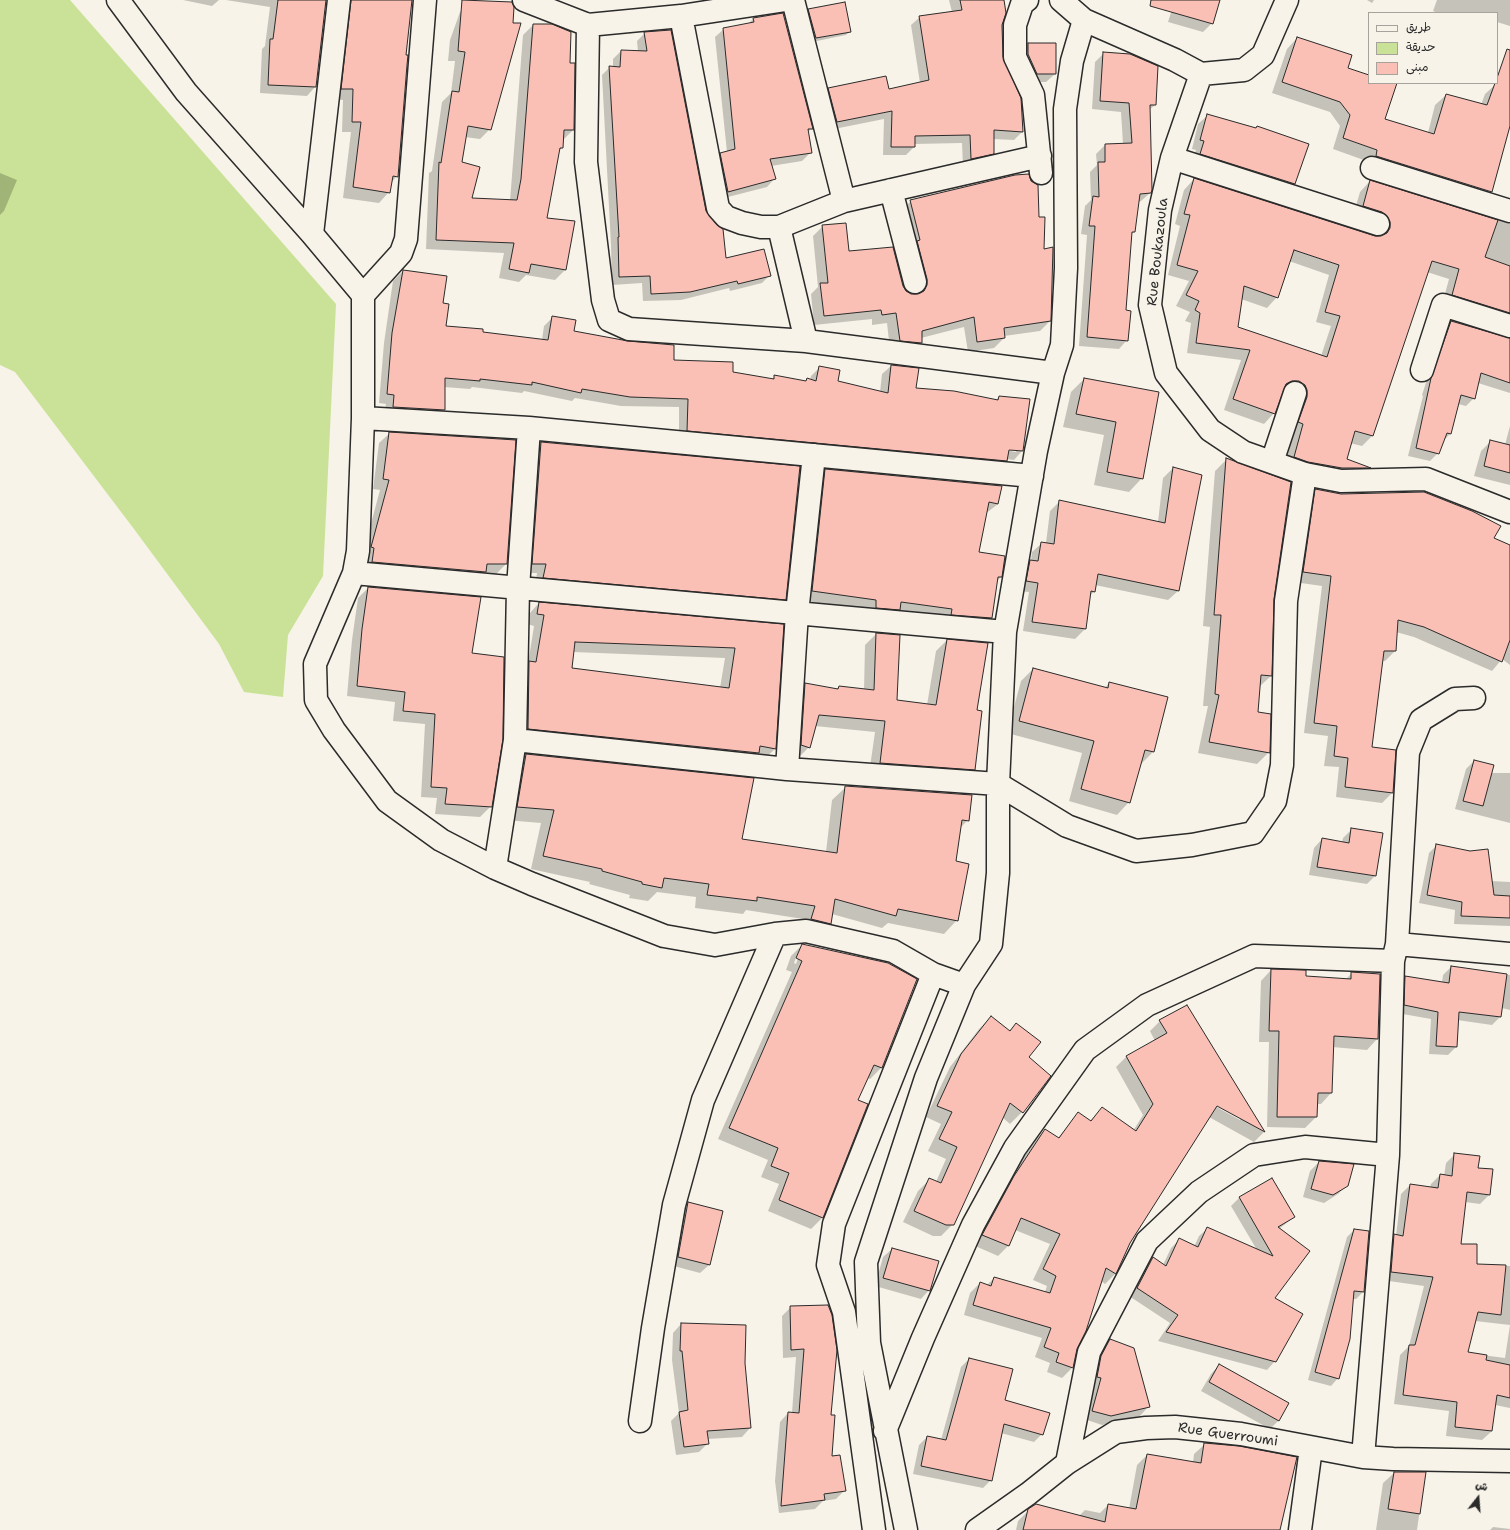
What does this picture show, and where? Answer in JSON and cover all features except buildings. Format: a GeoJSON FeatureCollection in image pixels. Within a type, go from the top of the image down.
{"type":"FeatureCollection","features":[{"type":"Feature","properties":{"kind":"street"},"geometry":{"type":"LineString","coordinates":[[118,0],[186,92],[312,234],[363,295],[363,418],[358,551],[354,573],[315,664],[316,700],[334,730],[387,801],[441,840],[495,868],[664,936],[715,945],[775,934],[806,931],[893,951],[933,974],[964,985]]}},
{"type":"Feature","properties":{"kind":"street"},"geometry":{"type":"LineString","coordinates":[[312,234],[339,0]]}},
{"type":"Feature","properties":{"kind":"street"},"geometry":{"type":"LineString","coordinates":[[363,295],[401,253],[406,240],[425,0]]}},
{"type":"Feature","properties":{"kind":"street"},"geometry":{"type":"LineString","coordinates":[[524,0],[588,24],[681,16],[786,0]]}},
{"type":"Feature","properties":{"kind":"street"},"geometry":{"type":"LineString","coordinates":[[793,0],[844,201]]}},
{"type":"Feature","properties":{"kind":"street"},"geometry":{"type":"LineString","coordinates":[[681,16],[718,208],[726,217],[742,223],[779,227],[844,201],[891,190],[1041,165],[1033,95],[1015,57],[1015,25],[1022,4],[1027,0]]}},
{"type":"Feature","properties":{"kind":"street"},"geometry":{"type":"LineString","coordinates":[[1061,0],[1084,20],[1121,35],[1201,74],[1244,70],[1263,55],[1287,0]]}},
{"type":"Feature","properties":{"kind":"street"},"geometry":{"type":"LineString","coordinates":[[906,1530],[869,1343],[866,1262],[926,1078],[964,985],[991,944],[998,873],[998,784],[1005,632],[1032,476],[1053,373],[1062,345],[1066,268],[1065,110],[1072,61],[1084,20]]}},
{"type":"Feature","properties":{"kind":"street"},"geometry":{"type":"LineString","coordinates":[[588,24],[586,162],[603,300],[609,320],[629,329],[806,341],[1053,373]]}},
{"type":"Feature","properties":{"kind":"street","name":"Rue Boukazoula"},"geometry":{"type":"LineString","coordinates":[[1201,74],[1172,158],[1160,210],[1150,305],[1166,373],[1210,430],[1243,452],[1305,474],[1341,481],[1426,479],[1510,512]]}},
{"type":"Feature","properties":{"kind":"street"},"geometry":{"type":"LineString","coordinates":[[1172,158],[1378,224]]}},
{"type":"Feature","properties":{"kind":"street"},"geometry":{"type":"LineString","coordinates":[[1372,168],[1510,211]]}},
{"type":"Feature","properties":{"kind":"street"},"geometry":{"type":"LineString","coordinates":[[891,190],[915,282]]}},
{"type":"Feature","properties":{"kind":"street"},"geometry":{"type":"LineString","coordinates":[[779,227],[806,341]]}},
{"type":"Feature","properties":{"kind":"street"},"geometry":{"type":"LineString","coordinates":[[1422,370],[1443,305],[1510,326]]}},
{"type":"Feature","properties":{"kind":"street"},"geometry":{"type":"LineString","coordinates":[[1272,462],[1295,393]]}},
{"type":"Feature","properties":{"kind":"street"},"geometry":{"type":"LineString","coordinates":[[363,418],[529,428],[1032,476]]}},
{"type":"Feature","properties":{"kind":"street"},"geometry":{"type":"LineString","coordinates":[[495,868],[515,740],[518,588],[529,428]]}},
{"type":"Feature","properties":{"kind":"street"},"geometry":{"type":"LineString","coordinates":[[787,769],[797,613],[814,455]]}},
{"type":"Feature","properties":{"kind":"street"},"geometry":{"type":"LineString","coordinates":[[515,740],[787,769],[998,784],[1067,826],[1136,851],[1192,845],[1253,833],[1275,801],[1282,765],[1286,601],[1305,474]]}},
{"type":"Feature","properties":{"kind":"street"},"geometry":{"type":"LineString","coordinates":[[354,573],[1005,632]]}},
{"type":"Feature","properties":{"kind":"street"},"geometry":{"type":"LineString","coordinates":[[1363,1457],[1388,1155],[1395,953],[1408,752],[1421,720],[1455,699],[1474,698]]}},
{"type":"Feature","properties":{"kind":"street"},"geometry":{"type":"LineString","coordinates":[[640,1422],[662,1271],[678,1190],[703,1100],[775,934]]}},
{"type":"Feature","properties":{"kind":"street"},"geometry":{"type":"LineString","coordinates":[[886,1431],[923,1338],[973,1225],[1015,1148],[1085,1050],[1147,1006],[1254,956],[1395,953],[1510,954]]}},
{"type":"Feature","properties":{"kind":"street"},"geometry":{"type":"LineString","coordinates":[[874,1530],[844,1312],[828,1265],[834,1224],[933,974]]}},
{"type":"Feature","properties":{"kind":"street"},"geometry":{"type":"LineString","coordinates":[[1067,1463],[1088,1352],[1147,1241],[1199,1192],[1254,1155],[1305,1147],[1388,1155]]}},
{"type":"Feature","properties":{"kind":"street","name":"Rue Guerroumi"},"geometry":{"type":"LineString","coordinates":[[976,1530],[1028,1494],[1067,1463],[1116,1432],[1146,1428],[1175,1428],[1242,1434],[1363,1457],[1510,1461]]}},
{"type":"Feature","properties":{"kind":"street"},"geometry":{"type":"LineString","coordinates":[[1300,1530],[1311,1448]]}},
{"type":"Feature","properties":{"kind":"green space"},"geometry":{"type":"Polygon","coordinates":[[[0,0],[70,0],[336,304],[323,576],[288,635],[283,697],[244,692],[219,644],[134,529],[15,372],[0,365],[0,0]]]}}]}
